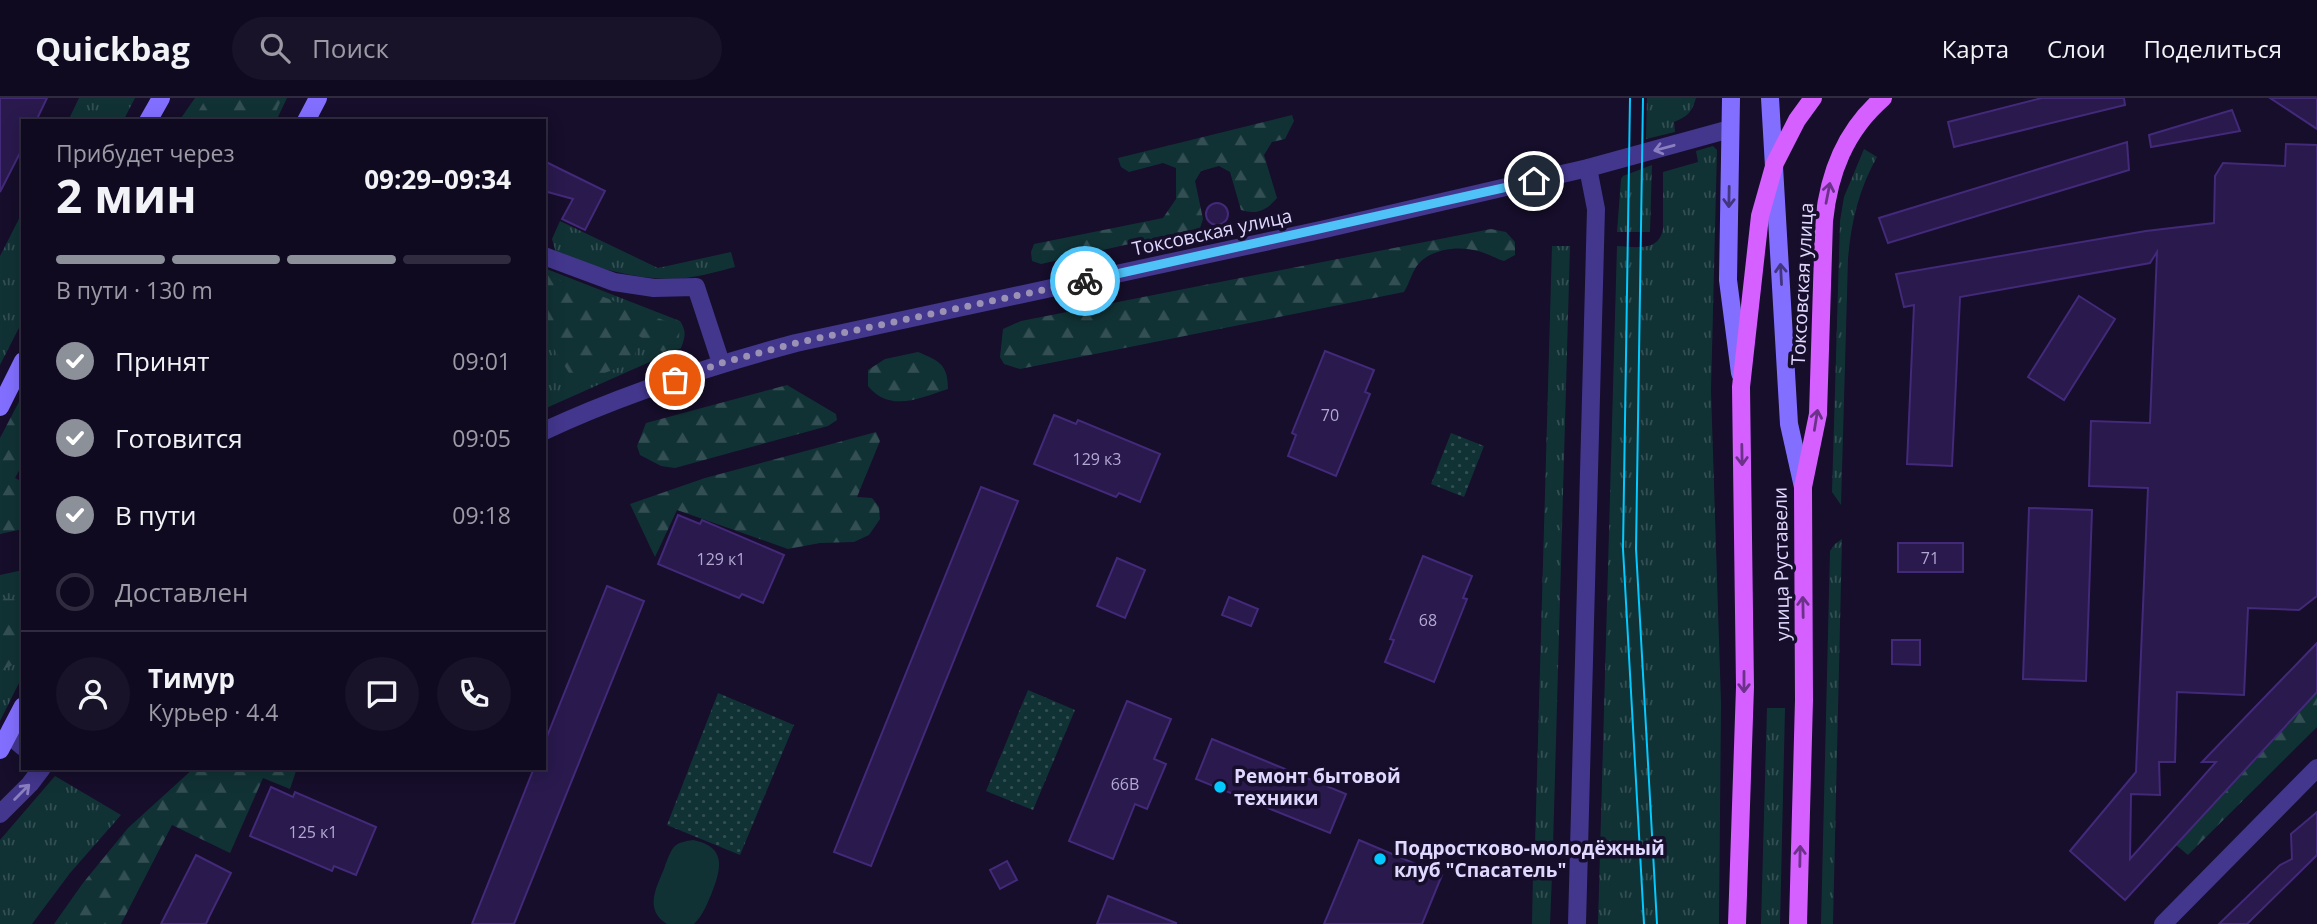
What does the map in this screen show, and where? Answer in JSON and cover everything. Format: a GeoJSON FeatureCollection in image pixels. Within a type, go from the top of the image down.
{"type":"FeatureCollection","features":[{"type":"Feature","properties":{"kind":"main road"},"geometry":{"type":"LineString","coordinates":[[149,119],[161,98]]}},
{"type":"Feature","properties":{"kind":"main road"},"geometry":{"type":"LineString","coordinates":[[307,119],[318,98]]}},
{"type":"Feature","properties":{"kind":"main road","name":"улица Руставели"},"geometry":{"type":"LineString","coordinates":[[1731,98],[1728,280],[1741,387],[1745,687],[1737,924]]}},
{"type":"Feature","properties":{"kind":"main road","name":"улица Руставели"},"geometry":{"type":"LineString","coordinates":[[1770,98],[1789,424],[1803,487],[1804,700],[1798,924]]}},
{"type":"Feature","properties":{"kind":"main road"},"geometry":{"type":"LineString","coordinates":[[1775,163],[1797,120],[1813,98]]}},
{"type":"Feature","properties":{"kind":"main road","name":"Токсовская улица"},"geometry":{"type":"LineString","coordinates":[[1803,487],[1818,414],[1827,195],[1843,147],[1854,129],[1883,98]]}},
{"type":"Feature","properties":{"kind":"main road","name":"улица Руставели"},"geometry":{"type":"LineString","coordinates":[[1741,387],[1760,216],[1775,163]]}},
{"type":"Feature","properties":{"kind":"main road"},"geometry":{"type":"LineString","coordinates":[[0,407],[21,365]]}},
{"type":"Feature","properties":{"kind":"main road"},"geometry":{"type":"LineString","coordinates":[[0,750],[21,710]]}},
{"type":"Feature","properties":{"kind":"street","name":"Токсовская улица"},"geometry":{"type":"LineString","coordinates":[[546,429],[582,413],[721,363],[796,343],[1316,231],[1588,168],[1730,129]]}},
{"type":"Feature","properties":{"kind":"street"},"geometry":{"type":"LineString","coordinates":[[1577,924],[1596,209],[1588,168]]}},
{"type":"Feature","properties":{"kind":"street"},"geometry":{"type":"LineString","coordinates":[[546,257],[614,282],[654,288],[696,287],[721,363]]}},
{"type":"Feature","properties":{"kind":"street"},"geometry":{"type":"LineString","coordinates":[[11,729],[21,745]]}},
{"type":"Feature","properties":{"kind":"street"},"geometry":{"type":"LineString","coordinates":[[2163,924],[2317,768]]}},
{"type":"Feature","properties":{"kind":"street"},"geometry":{"type":"LineString","coordinates":[[0,814],[40,770]]}},
{"type":"Feature","properties":{"kind":"green space"},"geometry":{"type":"Polygon","coordinates":[[[79,98],[135,98],[124,119],[69,119],[79,98]]]}},
{"type":"Feature","properties":{"kind":"green space"},"geometry":{"type":"Polygon","coordinates":[[[195,98],[287,98],[277,119],[180,119],[195,98]]]}},
{"type":"Feature","properties":{"kind":"green space"},"geometry":{"type":"Polygon","coordinates":[[[206,98],[282,98],[273,119],[194,119],[206,98]]]}},
{"type":"Feature","properties":{"kind":"green space"},"geometry":{"type":"Polygon","coordinates":[[[1647,98],[1696,98],[1688,113],[1674,122],[1675,132],[1646,139],[1647,98]]]}},
{"type":"Feature","properties":{"kind":"green space"},"geometry":{"type":"Polygon","coordinates":[[[1292,115],[1294,121],[1285,139],[1272,142],[1264,155],[1277,198],[1269,206],[1257,212],[1241,210],[1230,172],[1219,166],[1201,171],[1195,181],[1203,219],[1200,228],[1041,264],[1032,261],[1034,244],[1163,218],[1176,199],[1176,168],[1163,163],[1129,172],[1121,167],[1118,158],[1292,115]]]}},
{"type":"Feature","properties":{"kind":"green space"},"geometry":{"type":"Polygon","coordinates":[[[1713,146],[1717,150],[1711,391],[1721,703],[1719,924],[1598,924],[1617,246],[1645,246],[1657,242],[1663,229],[1663,172],[1698,162],[1696,151],[1713,146]]]}},
{"type":"Feature","properties":{"kind":"green space"},"geometry":{"type":"Polygon","coordinates":[[[1864,149],[1877,157],[1861,194],[1849,245],[1841,505],[1832,492],[1840,221],[1844,197],[1864,149]]]}},
{"type":"Feature","properties":{"kind":"green space"},"geometry":{"type":"Polygon","coordinates":[[[1652,165],[1650,232],[1617,232],[1621,179],[1652,165]]]}},
{"type":"Feature","properties":{"kind":"green space"},"geometry":{"type":"Polygon","coordinates":[[[21,215],[21,324],[0,365],[0,256],[21,215]]]}},
{"type":"Feature","properties":{"kind":"green space"},"geometry":{"type":"Polygon","coordinates":[[[560,221],[658,268],[731,252],[735,267],[692,277],[669,279],[603,269],[556,253],[552,239],[560,221]]]}},
{"type":"Feature","properties":{"kind":"green space"},"geometry":{"type":"Polygon","coordinates":[[[1491,229],[1506,232],[1515,242],[1515,255],[1504,261],[1470,249],[1436,252],[1416,267],[1404,292],[1020,369],[1004,364],[1000,357],[1003,329],[1021,321],[1491,229]]]}},
{"type":"Feature","properties":{"kind":"green space"},"geometry":{"type":"Polygon","coordinates":[[[1552,246],[1570,246],[1553,846],[1535,845],[1552,246]]]}},
{"type":"Feature","properties":{"kind":"green space"},"geometry":{"type":"Polygon","coordinates":[[[546,269],[680,321],[685,334],[681,348],[546,408],[546,269]]]}},
{"type":"Feature","properties":{"kind":"green space"},"geometry":{"type":"Polygon","coordinates":[[[546,275],[676,325],[679,338],[663,352],[633,332],[636,361],[576,384],[546,336],[546,275]]]}},
{"type":"Feature","properties":{"kind":"green space"},"geometry":{"type":"Polygon","coordinates":[[[918,352],[941,364],[948,381],[948,389],[916,399],[896,401],[886,399],[868,386],[868,370],[885,359],[918,352]]]}},
{"type":"Feature","properties":{"kind":"green space"},"geometry":{"type":"Polygon","coordinates":[[[787,385],[836,414],[837,420],[828,426],[675,468],[661,466],[640,455],[637,446],[646,423],[787,385]]]}},
{"type":"Feature","properties":{"kind":"green space"},"geometry":{"type":"Polygon","coordinates":[[[21,398],[21,467],[15,478],[21,481],[21,529],[0,534],[0,438],[21,398]]]}},
{"type":"Feature","properties":{"kind":"green space"},"geometry":{"type":"Polygon","coordinates":[[[876,432],[880,441],[857,497],[872,498],[879,507],[880,519],[869,535],[854,542],[820,543],[788,549],[677,510],[655,557],[630,504],[705,478],[876,432]]]}},
{"type":"Feature","properties":{"kind":"green space"},"geometry":{"type":"Polygon","coordinates":[[[1451,433],[1484,446],[1464,497],[1431,484],[1451,433]]]}},
{"type":"Feature","properties":{"kind":"green space"},"geometry":{"type":"Polygon","coordinates":[[[1842,539],[1833,924],[1821,924],[1830,551],[1842,539]]]}},
{"type":"Feature","properties":{"kind":"green space"},"geometry":{"type":"Polygon","coordinates":[[[21,570],[21,679],[0,721],[0,575],[21,570]]]}},
{"type":"Feature","properties":{"kind":"green space"},"geometry":{"type":"Polygon","coordinates":[[[0,598],[21,600],[21,653],[17,663],[4,669],[0,676],[0,598]]]}},
{"type":"Feature","properties":{"kind":"green space"},"geometry":{"type":"Polygon","coordinates":[[[1028,690],[1075,710],[1033,810],[986,791],[1028,690]]]}},
{"type":"Feature","properties":{"kind":"green space"},"geometry":{"type":"Polygon","coordinates":[[[2317,692],[2317,727],[2188,855],[2176,845],[2317,692]]]}},
{"type":"Feature","properties":{"kind":"green space"},"geometry":{"type":"Polygon","coordinates":[[[718,693],[794,725],[740,855],[667,825],[718,693]]]}},
{"type":"Feature","properties":{"kind":"green space"},"geometry":{"type":"Polygon","coordinates":[[[1767,708],[1785,708],[1780,924],[1761,924],[1767,708]]]}},
{"type":"Feature","properties":{"kind":"green space"},"geometry":{"type":"Polygon","coordinates":[[[192,770],[296,770],[290,789],[263,778],[230,853],[172,825],[121,924],[54,924],[128,828],[192,770]]]}},
{"type":"Feature","properties":{"kind":"green space"},"geometry":{"type":"Polygon","coordinates":[[[55,776],[121,815],[70,873],[32,924],[0,924],[0,840],[55,776]]]}},
{"type":"Feature","properties":{"kind":"green space"},"geometry":{"type":"Polygon","coordinates":[[[693,840],[704,843],[717,854],[717,877],[706,907],[694,924],[667,924],[656,912],[655,891],[673,848],[693,840]]]}},
{"type":"Feature","properties":{"kind":"green space"},"geometry":{"type":"Polygon","coordinates":[[[1533,874],[1552,875],[1550,924],[1532,924],[1533,874]]]}},
{"type":"Feature","properties":{"kind":"building"},"geometry":{"type":"Polygon","coordinates":[[[0,98],[47,98],[37,119],[21,119],[21,151],[0,192],[0,98]]]}},
{"type":"Feature","properties":{"kind":"building"},"geometry":{"type":"Polygon","coordinates":[[[2042,98],[2124,98],[2125,105],[1954,147],[1948,122],[2042,98]]]}},
{"type":"Feature","properties":{"kind":"building"},"geometry":{"type":"Polygon","coordinates":[[[2270,98],[2317,98],[2317,129],[2270,98]]]}},
{"type":"Feature","properties":{"kind":"building"},"geometry":{"type":"Polygon","coordinates":[[[2232,110],[2240,131],[2151,147],[2149,135],[2232,110]]]}},
{"type":"Feature","properties":{"kind":"building"},"geometry":{"type":"Polygon","coordinates":[[[2127,142],[2129,170],[1888,243],[1879,218],[2127,142]]]}},
{"type":"Feature","properties":{"kind":"building"},"geometry":{"type":"Polygon","coordinates":[[[2286,144],[2317,145],[2317,596],[2299,610],[2248,608],[2244,695],[2177,692],[2175,762],[2159,762],[2160,795],[2131,794],[2130,859],[2216,762],[2202,762],[2317,643],[2317,692],[2125,900],[2070,851],[2136,772],[2148,488],[2089,486],[2091,421],[2150,423],[2157,252],[2150,263],[1960,297],[1952,466],[1907,464],[1914,305],[1904,307],[1896,274],[2146,231],[2214,223],[2215,176],[2223,163],[2285,166],[2286,144]]]}},
{"type":"Feature","properties":{"kind":"building"},"geometry":{"type":"Polygon","coordinates":[[[546,162],[605,191],[585,230],[562,219],[573,199],[546,192],[546,162]]]}},
{"type":"Feature","properties":{"kind":"building"},"geometry":{"type":"Polygon","coordinates":[[[1217,203],[1225,206],[1228,214],[1225,222],[1217,225],[1209,222],[1206,214],[1209,206],[1217,203]]]}},
{"type":"Feature","properties":{"kind":"building"},"geometry":{"type":"Polygon","coordinates":[[[2079,296],[2115,319],[2064,400],[2028,377],[2079,296]]]}},
{"type":"Feature","properties":{"kind":"building"},"geometry":{"type":"Polygon","coordinates":[[[1325,351],[1374,370],[1365,392],[1370,394],[1336,476],[1288,456],[1296,435],[1292,433],[1325,351]]]}},
{"type":"Feature","properties":{"kind":"building"},"geometry":{"type":"Polygon","coordinates":[[[1054,415],[1076,424],[1078,420],[1160,454],[1140,502],[1119,493],[1116,497],[1034,464],[1054,415]]]}},
{"type":"Feature","properties":{"kind":"building"},"geometry":{"type":"Polygon","coordinates":[[[981,487],[1018,501],[871,866],[834,852],[981,487]]]}},
{"type":"Feature","properties":{"kind":"building"},"geometry":{"type":"Polygon","coordinates":[[[2029,508],[2092,510],[2086,681],[2023,679],[2029,508]]]}},
{"type":"Feature","properties":{"kind":"building"},"geometry":{"type":"Polygon","coordinates":[[[678,515],[700,524],[702,520],[784,555],[763,603],[742,594],[739,598],[658,564],[678,515]]]}},
{"type":"Feature","properties":{"kind":"building"},"geometry":{"type":"Polygon","coordinates":[[[1898,543],[1963,543],[1963,572],[1898,572],[1898,543]]]}},
{"type":"Feature","properties":{"kind":"building"},"geometry":{"type":"Polygon","coordinates":[[[1423,556],[1472,576],[1463,598],[1467,599],[1434,682],[1385,662],[1394,640],[1390,639],[1423,556]]]}},
{"type":"Feature","properties":{"kind":"building"},"geometry":{"type":"Polygon","coordinates":[[[1117,558],[1145,570],[1125,618],[1097,606],[1117,558]]]}},
{"type":"Feature","properties":{"kind":"building"},"geometry":{"type":"Polygon","coordinates":[[[607,586],[644,601],[514,924],[472,924],[533,770],[546,770],[546,739],[607,586]]]}},
{"type":"Feature","properties":{"kind":"building"},"geometry":{"type":"Polygon","coordinates":[[[1229,597],[1258,609],[1251,626],[1222,615],[1229,597]]]}},
{"type":"Feature","properties":{"kind":"building"},"geometry":{"type":"Polygon","coordinates":[[[1892,640],[1920,640],[1920,665],[1892,664],[1892,640]]]}},
{"type":"Feature","properties":{"kind":"building"},"geometry":{"type":"Polygon","coordinates":[[[1127,701],[1171,719],[1154,759],[1166,764],[1147,809],[1135,804],[1113,859],[1069,841],[1127,701]]]}},
{"type":"Feature","properties":{"kind":"building"},"geometry":{"type":"Polygon","coordinates":[[[1212,739],[1346,794],[1330,833],[1196,779],[1212,739]]]}},
{"type":"Feature","properties":{"kind":"building"},"geometry":{"type":"Polygon","coordinates":[[[271,787],[293,797],[295,792],[376,827],[356,875],[334,866],[332,871],[250,836],[271,787]]]}},
{"type":"Feature","properties":{"kind":"building"},"geometry":{"type":"Polygon","coordinates":[[[2317,812],[2317,855],[2247,924],[2219,924],[2280,865],[2292,859],[2291,834],[2317,812]]]}},
{"type":"Feature","properties":{"kind":"building"},"geometry":{"type":"Polygon","coordinates":[[[1359,840],[1442,875],[1422,924],[1324,924],[1359,840]]]}},
{"type":"Feature","properties":{"kind":"building"},"geometry":{"type":"Polygon","coordinates":[[[196,855],[231,873],[206,924],[161,924],[196,855]]]}},
{"type":"Feature","properties":{"kind":"building"},"geometry":{"type":"Polygon","coordinates":[[[1007,861],[1017,880],[1000,889],[990,870],[1007,861]]]}},
{"type":"Feature","properties":{"kind":"building"},"geometry":{"type":"Polygon","coordinates":[[[1108,896],[1176,923],[1176,924],[1097,924],[1108,896]]]}},
{"type":"Feature","properties":{"kind":"tram line"},"geometry":{"type":"LineString","coordinates":[[1630,98],[1623,549],[1644,924]]}},
{"type":"Feature","properties":{"kind":"tram line"},"geometry":{"type":"LineString","coordinates":[[1643,98],[1636,549],[1657,924]]}},
{"type":"Feature","properties":{"kind":"way so far"},"geometry":{"type":"LineString","coordinates":[[675,380],[721,363],[796,343],[1085,281]]}},
{"type":"Feature","properties":{"kind":"place","name":"Ремонт бытовой техники"},"geometry":{"type":"Point","coordinates":[1220,787]}},
{"type":"Feature","properties":{"kind":"place","name":"Подростково-молодёжный клуб \"Спасатель\""},"geometry":{"type":"Point","coordinates":[1380,859]}},
{"type":"Feature","properties":{"kind":"route"},"geometry":{"type":"LineString","coordinates":[[1085,281],[1534,181]]}}]}
